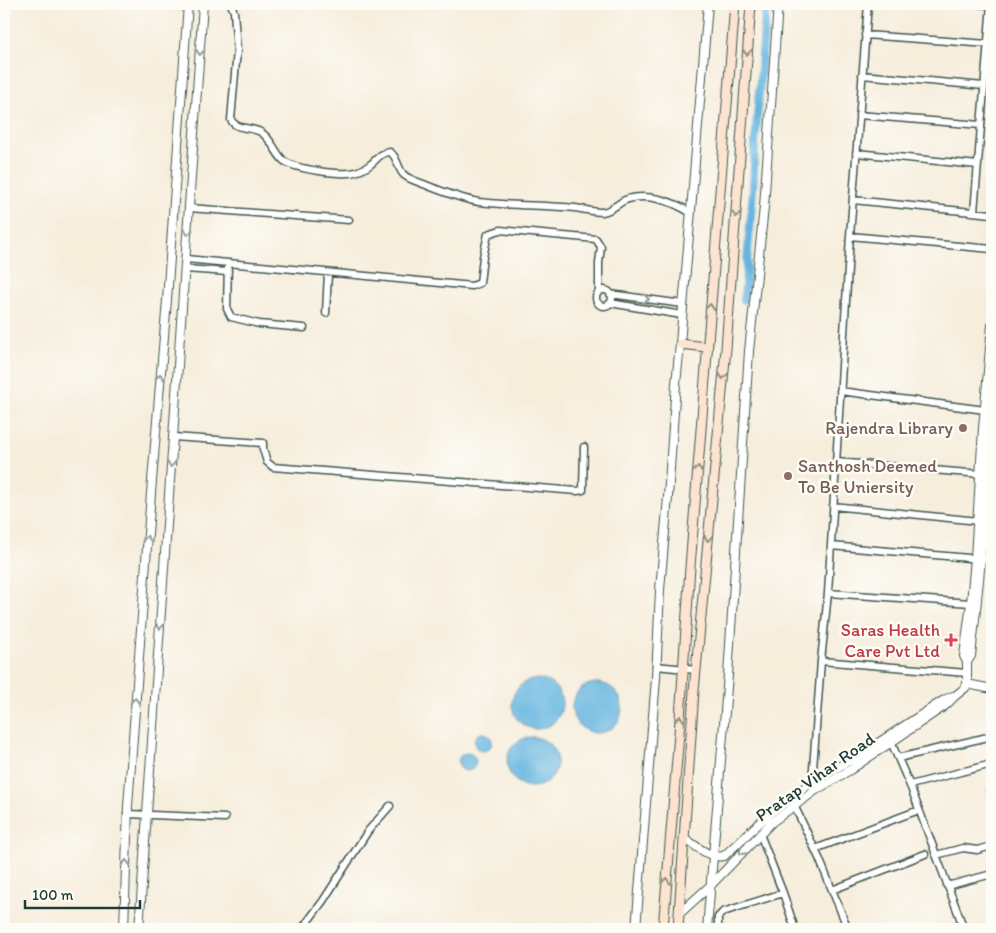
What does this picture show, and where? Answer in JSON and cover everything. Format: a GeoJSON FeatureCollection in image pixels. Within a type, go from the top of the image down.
{"type":"FeatureCollection","features":[{"type":"Feature","properties":{"kind":"main road"},"geometry":{"type":"LineString","coordinates":[[663,929],[734,4]]}},
{"type":"Feature","properties":{"kind":"main road"},"geometry":{"type":"LineString","coordinates":[[678,929],[696,670],[726,349],[751,4]]}},
{"type":"Feature","properties":{"kind":"main road"},"geometry":{"type":"LineString","coordinates":[[680,344],[707,347]]}},
{"type":"Feature","properties":{"kind":"street"},"geometry":{"type":"LineString","coordinates":[[124,929],[127,814],[150,493],[168,290],[188,4]]}},
{"type":"Feature","properties":{"kind":"street"},"geometry":{"type":"LineString","coordinates":[[139,929],[203,4]]}},
{"type":"Feature","properties":{"kind":"street"},"geometry":{"type":"LineString","coordinates":[[231,4],[234,12],[237,50],[232,120],[235,126],[262,133],[288,164],[347,174],[358,171],[371,164],[384,153],[390,152],[407,177],[447,193],[479,202],[574,208],[602,212],[612,209],[627,200],[643,198],[666,200],[677,204],[691,213]]}},
{"type":"Feature","properties":{"kind":"street"},"geometry":{"type":"LineString","coordinates":[[636,929],[676,384],[708,4]]}},
{"type":"Feature","properties":{"kind":"street"},"geometry":{"type":"LineString","coordinates":[[707,929],[711,919],[712,856],[728,665],[750,351],[764,207],[778,4]]}},
{"type":"Feature","properties":{"kind":"street"},"geometry":{"type":"LineString","coordinates":[[816,790],[812,782],[828,593],[850,236],[868,4]]}},
{"type":"Feature","properties":{"kind":"street"},"geometry":{"type":"LineString","coordinates":[[974,212],[991,5],[978,4]]}},
{"type":"Feature","properties":{"kind":"street"},"geometry":{"type":"LineString","coordinates":[[865,36],[988,44]]}},
{"type":"Feature","properties":{"kind":"street"},"geometry":{"type":"LineString","coordinates":[[862,75],[984,86]]}},
{"type":"Feature","properties":{"kind":"street"},"geometry":{"type":"LineString","coordinates":[[859,115],[981,125]]}},
{"type":"Feature","properties":{"kind":"street"},"geometry":{"type":"LineString","coordinates":[[856,153],[978,165]]}},
{"type":"Feature","properties":{"kind":"street"},"geometry":{"type":"LineString","coordinates":[[853,200],[992,214]]}},
{"type":"Feature","properties":{"kind":"street"},"geometry":{"type":"LineString","coordinates":[[189,208],[349,220]]}},
{"type":"Feature","properties":{"kind":"street"},"geometry":{"type":"LineString","coordinates":[[186,260],[472,286],[480,283],[488,234],[500,230],[596,239],[601,247],[599,292],[596,299],[598,304],[603,306],[610,303],[682,314]]}},
{"type":"Feature","properties":{"kind":"street"},"geometry":{"type":"LineString","coordinates":[[850,236],[992,249]]}},
{"type":"Feature","properties":{"kind":"street"},"geometry":{"type":"LineString","coordinates":[[228,263],[227,309],[231,317],[259,324],[304,328]]}},
{"type":"Feature","properties":{"kind":"street"},"geometry":{"type":"LineString","coordinates":[[185,269],[228,272]]}},
{"type":"Feature","properties":{"kind":"street"},"geometry":{"type":"LineString","coordinates":[[326,313],[328,273]]}},
{"type":"Feature","properties":{"kind":"street"},"geometry":{"type":"LineString","coordinates":[[599,292],[606,291],[610,294],[683,304]]}},
{"type":"Feature","properties":{"kind":"street"},"geometry":{"type":"LineString","coordinates":[[610,294],[610,303]]}},
{"type":"Feature","properties":{"kind":"street"},"geometry":{"type":"LineString","coordinates":[[984,520],[981,474],[989,411],[992,325]]}},
{"type":"Feature","properties":{"kind":"street"},"geometry":{"type":"LineString","coordinates":[[840,391],[989,411]]}},
{"type":"Feature","properties":{"kind":"street"},"geometry":{"type":"LineString","coordinates":[[989,411],[992,425],[989,485],[964,656],[967,662],[967,684],[992,688]]}},
{"type":"Feature","properties":{"kind":"street"},"geometry":{"type":"LineString","coordinates":[[173,437],[263,443],[267,462],[273,467],[577,491],[583,490],[584,447]]}},
{"type":"Feature","properties":{"kind":"street"},"geometry":{"type":"LineString","coordinates":[[836,462],[981,474]]}},
{"type":"Feature","properties":{"kind":"street"},"geometry":{"type":"LineString","coordinates":[[833,506],[984,520]]}},
{"type":"Feature","properties":{"kind":"street"},"geometry":{"type":"LineString","coordinates":[[831,546],[992,560]]}},
{"type":"Feature","properties":{"kind":"street"},"geometry":{"type":"LineString","coordinates":[[967,662],[971,656],[978,558]]}},
{"type":"Feature","properties":{"kind":"street"},"geometry":{"type":"LineString","coordinates":[[828,593],[971,603]]}},
{"type":"Feature","properties":{"kind":"street"},"geometry":{"type":"LineString","coordinates":[[821,661],[967,672]]}},
{"type":"Feature","properties":{"kind":"street"},"geometry":{"type":"LineString","coordinates":[[656,666],[696,670]]}},
{"type":"Feature","properties":{"kind":"street","name":"Pratap Vihar Road"},"geometry":{"type":"LineString","coordinates":[[679,914],[711,885],[772,822],[816,790],[850,770],[946,705],[967,684]]}},
{"type":"Feature","properties":{"kind":"street","name":"Pratap Vihar Road"},"geometry":{"type":"LineString","coordinates":[[712,856],[722,857],[727,855],[769,814],[812,782],[862,754],[944,700],[955,696]]}},
{"type":"Feature","properties":{"kind":"street"},"geometry":{"type":"LineString","coordinates":[[898,758],[992,736]]}},
{"type":"Feature","properties":{"kind":"street"},"geometry":{"type":"LineString","coordinates":[[891,742],[910,785],[964,929]]}},
{"type":"Feature","properties":{"kind":"street"},"geometry":{"type":"LineString","coordinates":[[910,785],[992,764]]}},
{"type":"Feature","properties":{"kind":"street"},"geometry":{"type":"LineString","coordinates":[[794,805],[848,929]]}},
{"type":"Feature","properties":{"kind":"street"},"geometry":{"type":"LineString","coordinates":[[302,929],[323,901],[368,831],[390,806]]}},
{"type":"Feature","properties":{"kind":"street"},"geometry":{"type":"LineString","coordinates":[[814,848],[919,810]]}},
{"type":"Feature","properties":{"kind":"street"},"geometry":{"type":"LineString","coordinates":[[127,814],[225,818]]}},
{"type":"Feature","properties":{"kind":"street"},"geometry":{"type":"LineString","coordinates":[[760,834],[783,892],[795,929]]}},
{"type":"Feature","properties":{"kind":"street"},"geometry":{"type":"LineString","coordinates":[[684,838],[712,856]]}},
{"type":"Feature","properties":{"kind":"street"},"geometry":{"type":"LineString","coordinates":[[936,855],[963,848],[977,850],[992,846]]}},
{"type":"Feature","properties":{"kind":"street"},"geometry":{"type":"LineString","coordinates":[[832,890],[925,854]]}},
{"type":"Feature","properties":{"kind":"street"},"geometry":{"type":"LineString","coordinates":[[947,886],[992,874]]}},
{"type":"Feature","properties":{"kind":"street"},"geometry":{"type":"LineString","coordinates":[[718,929],[718,917],[723,912],[783,892]]}},
{"type":"Feature","properties":{"kind":"street"},"geometry":{"type":"LineString","coordinates":[[987,929],[992,927]]}},
{"type":"Feature","properties":{"kind":"water"},"geometry":{"type":"Polygon","coordinates":[[[537,679],[547,681],[555,686],[560,694],[562,704],[560,714],[555,722],[547,727],[537,729],[527,727],[519,722],[514,714],[512,704],[514,694],[519,686],[527,681],[537,679]]]}},
{"type":"Feature","properties":{"kind":"water"},"geometry":{"type":"Polygon","coordinates":[[[597,683],[607,685],[615,690],[620,698],[622,708],[620,718],[615,726],[607,731],[597,733],[587,731],[579,726],[574,718],[572,708],[574,698],[579,690],[587,685],[597,683]]]}},
{"type":"Feature","properties":{"kind":"water"},"geometry":{"type":"Polygon","coordinates":[[[479,733],[487,733],[492,738],[490,749],[479,751],[474,746],[474,738],[479,733]]]}},
{"type":"Feature","properties":{"kind":"water"},"geometry":{"type":"Polygon","coordinates":[[[532,737],[542,739],[550,744],[555,752],[557,762],[555,772],[550,780],[542,785],[532,787],[522,785],[514,780],[509,772],[507,762],[509,752],[514,744],[522,739],[532,737]]]}},
{"type":"Feature","properties":{"kind":"water"},"geometry":{"type":"Polygon","coordinates":[[[463,753],[471,753],[476,758],[474,769],[463,771],[458,766],[458,758],[463,753]]]}},
{"type":"Feature","properties":{"kind":"waterway"},"geometry":{"type":"LineString","coordinates":[[744,300],[766,4]]}},
{"type":"Feature","properties":{"kind":"place","name":"Rajendra Library"},"geometry":{"type":"Point","coordinates":[963,428]}},
{"type":"Feature","properties":{"kind":"place","name":"Santhosh Deemed To Be Uniersity"},"geometry":{"type":"Point","coordinates":[788,476]}},
{"type":"Feature","properties":{"kind":"place","name":"Saras Health Care Pvt Ltd"},"geometry":{"type":"Point","coordinates":[951,640]}}]}
